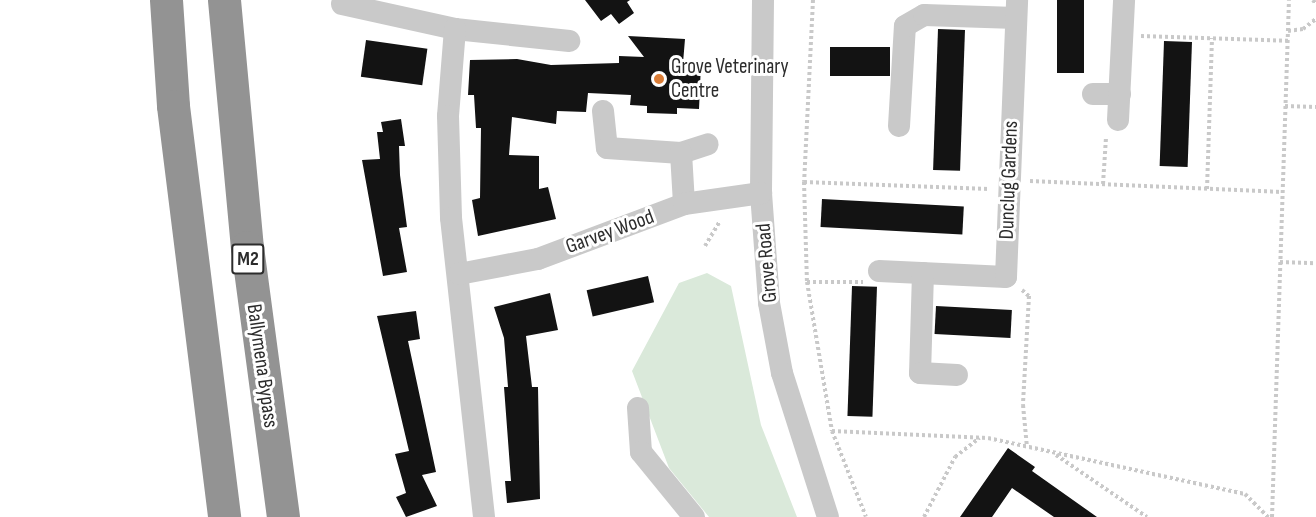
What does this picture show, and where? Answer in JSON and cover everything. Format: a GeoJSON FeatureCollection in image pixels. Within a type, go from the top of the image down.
{"type":"FeatureCollection","features":[{"type":"Feature","properties":{"kind":"highway"},"geometry":{"type":"LineString","coordinates":[[166,0],[173,106],[224,517]]}},
{"type":"Feature","properties":{"kind":"highway","name":"Ballymena Bypass"},"geometry":{"type":"LineString","coordinates":[[224,0],[247,247],[283,517]]}},
{"type":"Feature","properties":{"kind":"street","name":"Grove Road"},"geometry":{"type":"LineString","coordinates":[[764,0],[761,193],[769,303],[782,374],[828,517]]}},
{"type":"Feature","properties":{"kind":"street"},"geometry":{"type":"LineString","coordinates":[[1118,120],[1124,0]]}},
{"type":"Feature","properties":{"kind":"street"},"geometry":{"type":"LineString","coordinates":[[342,4],[455,29],[569,41]]}},
{"type":"Feature","properties":{"kind":"street"},"geometry":{"type":"LineString","coordinates":[[899,126],[905,26],[911,20],[934,15],[1017,9]]}},
{"type":"Feature","properties":{"kind":"street","name":"Dunclug Gardens"},"geometry":{"type":"LineString","coordinates":[[1006,277],[1017,9]]}},
{"type":"Feature","properties":{"kind":"street"},"geometry":{"type":"LineString","coordinates":[[455,29],[448,168],[484,517]]}},
{"type":"Feature","properties":{"kind":"street"},"geometry":{"type":"LineString","coordinates":[[1093,94],[1120,94]]}},
{"type":"Feature","properties":{"kind":"street"},"geometry":{"type":"LineString","coordinates":[[603,111],[607,148],[681,153],[708,144]]}},
{"type":"Feature","properties":{"kind":"street"},"geometry":{"type":"LineString","coordinates":[[681,153],[684,204]]}},
{"type":"Feature","properties":{"kind":"street","name":"Garvey Wood"},"geometry":{"type":"LineString","coordinates":[[459,274],[538,259],[684,204],[761,193]]}},
{"type":"Feature","properties":{"kind":"street"},"geometry":{"type":"LineString","coordinates":[[879,270],[1006,277]]}},
{"type":"Feature","properties":{"kind":"street"},"geometry":{"type":"LineString","coordinates":[[923,273],[920,373],[957,375]]}},
{"type":"Feature","properties":{"kind":"street"},"geometry":{"type":"LineString","coordinates":[[638,408],[641,452],[694,517]]}},
{"type":"Feature","properties":{"kind":"path"},"geometry":{"type":"LineString","coordinates":[[813,0],[804,182],[807,282],[832,431],[866,517]]}},
{"type":"Feature","properties":{"kind":"path"},"geometry":{"type":"LineString","coordinates":[[1270,517],[1289,0]]}},
{"type":"Feature","properties":{"kind":"path"},"geometry":{"type":"LineString","coordinates":[[1314,0],[1316,4]]}},
{"type":"Feature","properties":{"kind":"path"},"geometry":{"type":"LineString","coordinates":[[1288,31],[1303,29],[1316,19]]}},
{"type":"Feature","properties":{"kind":"path"},"geometry":{"type":"LineString","coordinates":[[1122,35],[1287,41]]}},
{"type":"Feature","properties":{"kind":"path"},"geometry":{"type":"LineString","coordinates":[[1207,189],[1212,38]]}},
{"type":"Feature","properties":{"kind":"path"},"geometry":{"type":"LineString","coordinates":[[1285,106],[1316,107]]}},
{"type":"Feature","properties":{"kind":"path"},"geometry":{"type":"LineString","coordinates":[[1103,184],[1107,130],[1118,120]]}},
{"type":"Feature","properties":{"kind":"path"},"geometry":{"type":"LineString","coordinates":[[804,182],[1103,184],[1282,192]]}},
{"type":"Feature","properties":{"kind":"path"},"geometry":{"type":"LineString","coordinates":[[1280,262],[1316,263]]}},
{"type":"Feature","properties":{"kind":"path"},"geometry":{"type":"LineString","coordinates":[[807,282],[860,283],[879,270]]}},
{"type":"Feature","properties":{"kind":"path"},"geometry":{"type":"LineString","coordinates":[[1006,277],[1029,296],[1023,405],[1027,447]]}},
{"type":"Feature","properties":{"kind":"path"},"geometry":{"type":"LineString","coordinates":[[832,431],[979,438],[1027,447],[1245,494],[1270,517]]}},
{"type":"Feature","properties":{"kind":"path"},"geometry":{"type":"LineString","coordinates":[[924,517],[955,457],[979,438]]}},
{"type":"Feature","properties":{"kind":"path"},"geometry":{"type":"LineString","coordinates":[[1054,453],[1147,517]]}},
{"type":"Feature","properties":{"kind":"green space"},"geometry":{"type":"Polygon","coordinates":[[[707,273],[731,286],[761,425],[797,517],[709,517],[669,468],[632,371],[679,283],[707,273]]]}},
{"type":"Feature","properties":{"kind":"building"},"geometry":{"type":"Polygon","coordinates":[[[585,0],[630,0],[627,2],[634,13],[619,24],[611,14],[601,21],[585,0]]]}},
{"type":"Feature","properties":{"kind":"building"},"geometry":{"type":"Polygon","coordinates":[[[1057,0],[1084,0],[1084,73],[1057,73],[1057,0]]]}},
{"type":"Feature","properties":{"kind":"building"},"geometry":{"type":"Polygon","coordinates":[[[938,29],[965,30],[960,171],[933,170],[938,29]]]}},
{"type":"Feature","properties":{"kind":"building"},"geometry":{"type":"Polygon","coordinates":[[[628,36],[685,39],[683,63],[701,64],[699,109],[677,108],[677,114],[647,113],[647,106],[630,105],[631,95],[588,93],[586,112],[557,111],[556,124],[512,117],[509,155],[539,156],[539,189],[548,187],[556,219],[478,236],[472,200],[480,198],[481,128],[476,128],[474,95],[468,95],[470,60],[517,59],[551,65],[619,63],[619,56],[644,57],[628,36]]]}},
{"type":"Feature","properties":{"kind":"building"},"geometry":{"type":"Polygon","coordinates":[[[366,40],[427,49],[422,85],[361,77],[366,40]]]}},
{"type":"Feature","properties":{"kind":"building"},"geometry":{"type":"Polygon","coordinates":[[[1164,41],[1192,42],[1188,167],[1160,166],[1164,41]]]}},
{"type":"Feature","properties":{"kind":"building"},"geometry":{"type":"Polygon","coordinates":[[[830,47],[890,47],[890,76],[830,76],[830,47]]]}},
{"type":"Feature","properties":{"kind":"building"},"geometry":{"type":"Polygon","coordinates":[[[401,119],[405,146],[399,146],[400,175],[407,227],[399,228],[407,272],[383,276],[362,160],[380,159],[377,132],[383,132],[381,122],[401,119]]]}},
{"type":"Feature","properties":{"kind":"building"},"geometry":{"type":"Polygon","coordinates":[[[822,199],[964,206],[962,234],[821,227],[822,199]]]}},
{"type":"Feature","properties":{"kind":"building"},"geometry":{"type":"Polygon","coordinates":[[[648,276],[654,302],[593,316],[587,290],[648,276]]]}},
{"type":"Feature","properties":{"kind":"building"},"geometry":{"type":"Polygon","coordinates":[[[852,286],[877,287],[872,417],[847,416],[852,286]]]}},
{"type":"Feature","properties":{"kind":"building"},"geometry":{"type":"Polygon","coordinates":[[[550,293],[558,330],[526,336],[532,387],[538,387],[540,499],[507,503],[505,481],[511,481],[504,387],[508,387],[504,338],[494,307],[550,293]]]}},
{"type":"Feature","properties":{"kind":"building"},"geometry":{"type":"Polygon","coordinates":[[[936,306],[1012,310],[1010,338],[935,334],[936,306]]]}},
{"type":"Feature","properties":{"kind":"building"},"geometry":{"type":"Polygon","coordinates":[[[416,311],[420,339],[408,341],[436,472],[422,475],[437,506],[406,517],[396,497],[406,493],[395,454],[409,451],[377,316],[416,311]]]}},
{"type":"Feature","properties":{"kind":"building"},"geometry":{"type":"Polygon","coordinates":[[[1008,448],[1035,467],[1032,471],[1097,517],[1054,517],[1012,488],[992,517],[960,517],[1008,448]]]}},
{"type":"Feature","properties":{"kind":"place","name":"Grove Veterinary Centre"},"geometry":{"type":"Point","coordinates":[659,79]}}]}
